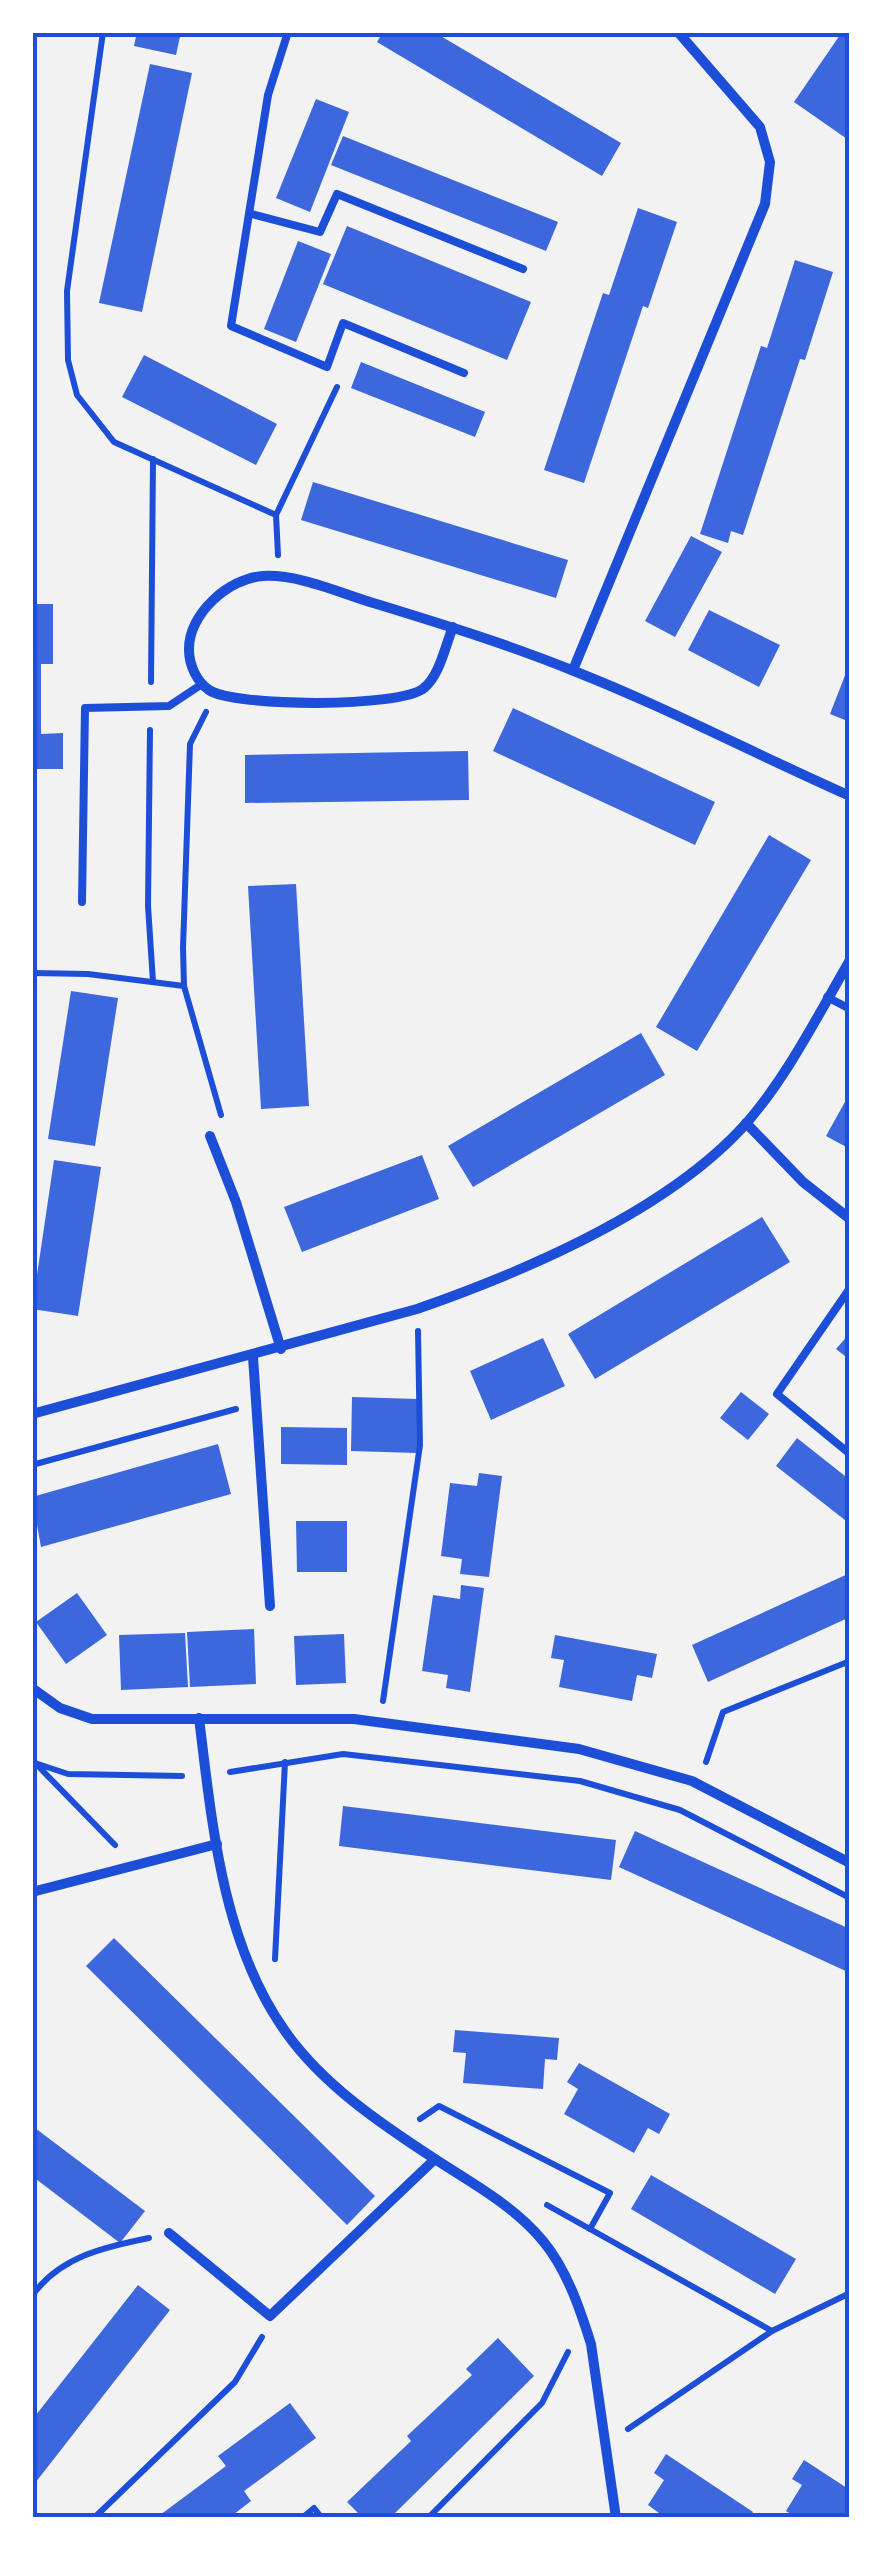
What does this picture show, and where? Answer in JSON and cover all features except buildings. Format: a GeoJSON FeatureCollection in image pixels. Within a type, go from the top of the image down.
{"type":"FeatureCollection","features":[{"type":"Feature","properties":{"kind":"street"},"geometry":{"type":"LineString","coordinates":[[552,32],[569,32]]}},
{"type":"Feature","properties":{"kind":"street"},"geometry":{"type":"LineString","coordinates":[[573,670],[726,302],[770,183],[767,143],[760,127],[678,32]]}},
{"type":"Feature","properties":{"kind":"street"},"geometry":{"type":"LineString","coordinates":[[453,627],[428,684],[403,698],[249,701],[219,695],[202,684],[188,651],[207,607],[240,582],[279,577],[453,627],[573,670],[850,796]]}},
{"type":"Feature","properties":{"kind":"street"},"geometry":{"type":"LineString","coordinates":[[32,1414],[418,1309],[476,1288],[600,1230],[702,1165],[746,1123],[850,960]]}},
{"type":"Feature","properties":{"kind":"street"},"geometry":{"type":"LineString","coordinates":[[746,1123],[803,1182],[850,1218]]}},
{"type":"Feature","properties":{"kind":"street"},"geometry":{"type":"LineString","coordinates":[[210,1136],[242,1219],[282,1349]]}},
{"type":"Feature","properties":{"kind":"street"},"geometry":{"type":"LineString","coordinates":[[252,1357],[270,1606]]}},
{"type":"Feature","properties":{"kind":"street"},"geometry":{"type":"LineString","coordinates":[[32,1688],[60,1708],[92,1718],[286,1716],[380,1722],[579,1750],[698,1784],[850,1863]]}},
{"type":"Feature","properties":{"kind":"street"},"geometry":{"type":"LineString","coordinates":[[199,1718],[217,1844],[240,1939],[272,2011],[323,2075],[398,2134],[520,2216],[546,2245],[578,2305],[590,2340],[616,2518]]}},
{"type":"Feature","properties":{"kind":"street"},"geometry":{"type":"LineString","coordinates":[[32,1892],[217,1844]]}},
{"type":"Feature","properties":{"kind":"street"},"geometry":{"type":"LineString","coordinates":[[170,2234],[270,2316],[435,2159]]}},
{"type":"Feature","properties":{"kind":"lane"},"geometry":{"type":"LineString","coordinates":[[288,32],[268,94],[252,214],[231,326],[327,368],[343,323],[464,373]]}},
{"type":"Feature","properties":{"kind":"lane"},"geometry":{"type":"LineString","coordinates":[[252,214],[320,232],[338,194],[523,269]]}},
{"type":"Feature","properties":{"kind":"lane"},"geometry":{"type":"LineString","coordinates":[[82,902],[85,708],[169,706],[202,684]]}},
{"type":"Feature","properties":{"kind":"lane"},"geometry":{"type":"LineString","coordinates":[[828,997],[850,1009]]}},
{"type":"Feature","properties":{"kind":"lane"},"geometry":{"type":"LineString","coordinates":[[850,1288],[778,1394],[850,1454]]}},
{"type":"Feature","properties":{"kind":"path"},"geometry":{"type":"LineString","coordinates":[[103,32],[67,291],[68,360],[77,395],[114,442],[276,516]]}},
{"type":"Feature","properties":{"kind":"path"},"geometry":{"type":"LineString","coordinates":[[279,577],[276,516],[339,391],[327,368]]}},
{"type":"Feature","properties":{"kind":"path"},"geometry":{"type":"LineString","coordinates":[[210,1136],[223,1122],[184,986],[190,744],[198,722],[219,695]]}},
{"type":"Feature","properties":{"kind":"path"},"geometry":{"type":"LineString","coordinates":[[32,973],[88,974],[184,986]]}},
{"type":"Feature","properties":{"kind":"path"},"geometry":{"type":"LineString","coordinates":[[380,1722],[420,1445],[418,1309]]}},
{"type":"Feature","properties":{"kind":"path"},"geometry":{"type":"LineString","coordinates":[[32,1465],[256,1403]]}},
{"type":"Feature","properties":{"kind":"path"},"geometry":{"type":"LineString","coordinates":[[698,1784],[723,1712],[850,1661]]}},
{"type":"Feature","properties":{"kind":"path"},"geometry":{"type":"LineString","coordinates":[[36,1765],[68,1774],[154,1779],[343,1754],[580,1780],[680,1810],[850,1898]]}},
{"type":"Feature","properties":{"kind":"path"},"geometry":{"type":"LineString","coordinates":[[272,2011],[286,1762]]}},
{"type":"Feature","properties":{"kind":"path"},"geometry":{"type":"LineString","coordinates":[[36,1765],[108,1836],[130,1866]]}},
{"type":"Feature","properties":{"kind":"path"},"geometry":{"type":"LineString","coordinates":[[398,2134],[438,2106],[610,2193],[590,2229],[772,2331]]}},
{"type":"Feature","properties":{"kind":"path"},"geometry":{"type":"LineString","coordinates":[[32,2296],[46,2276],[97,2249],[170,2234]]}},
{"type":"Feature","properties":{"kind":"path"},"geometry":{"type":"LineString","coordinates":[[606,2444],[772,2331],[850,2293]]}},
{"type":"Feature","properties":{"kind":"path"},"geometry":{"type":"LineString","coordinates":[[94,2518],[235,2382],[256,2353],[270,2316]]}},
{"type":"Feature","properties":{"kind":"path"},"geometry":{"type":"LineString","coordinates":[[428,2518],[542,2403],[569,2349],[590,2340]]}},
{"type":"Feature","properties":{"kind":"path"},"geometry":{"type":"LineString","coordinates":[[302,2518],[314,2508],[322,2518]]}}]}
